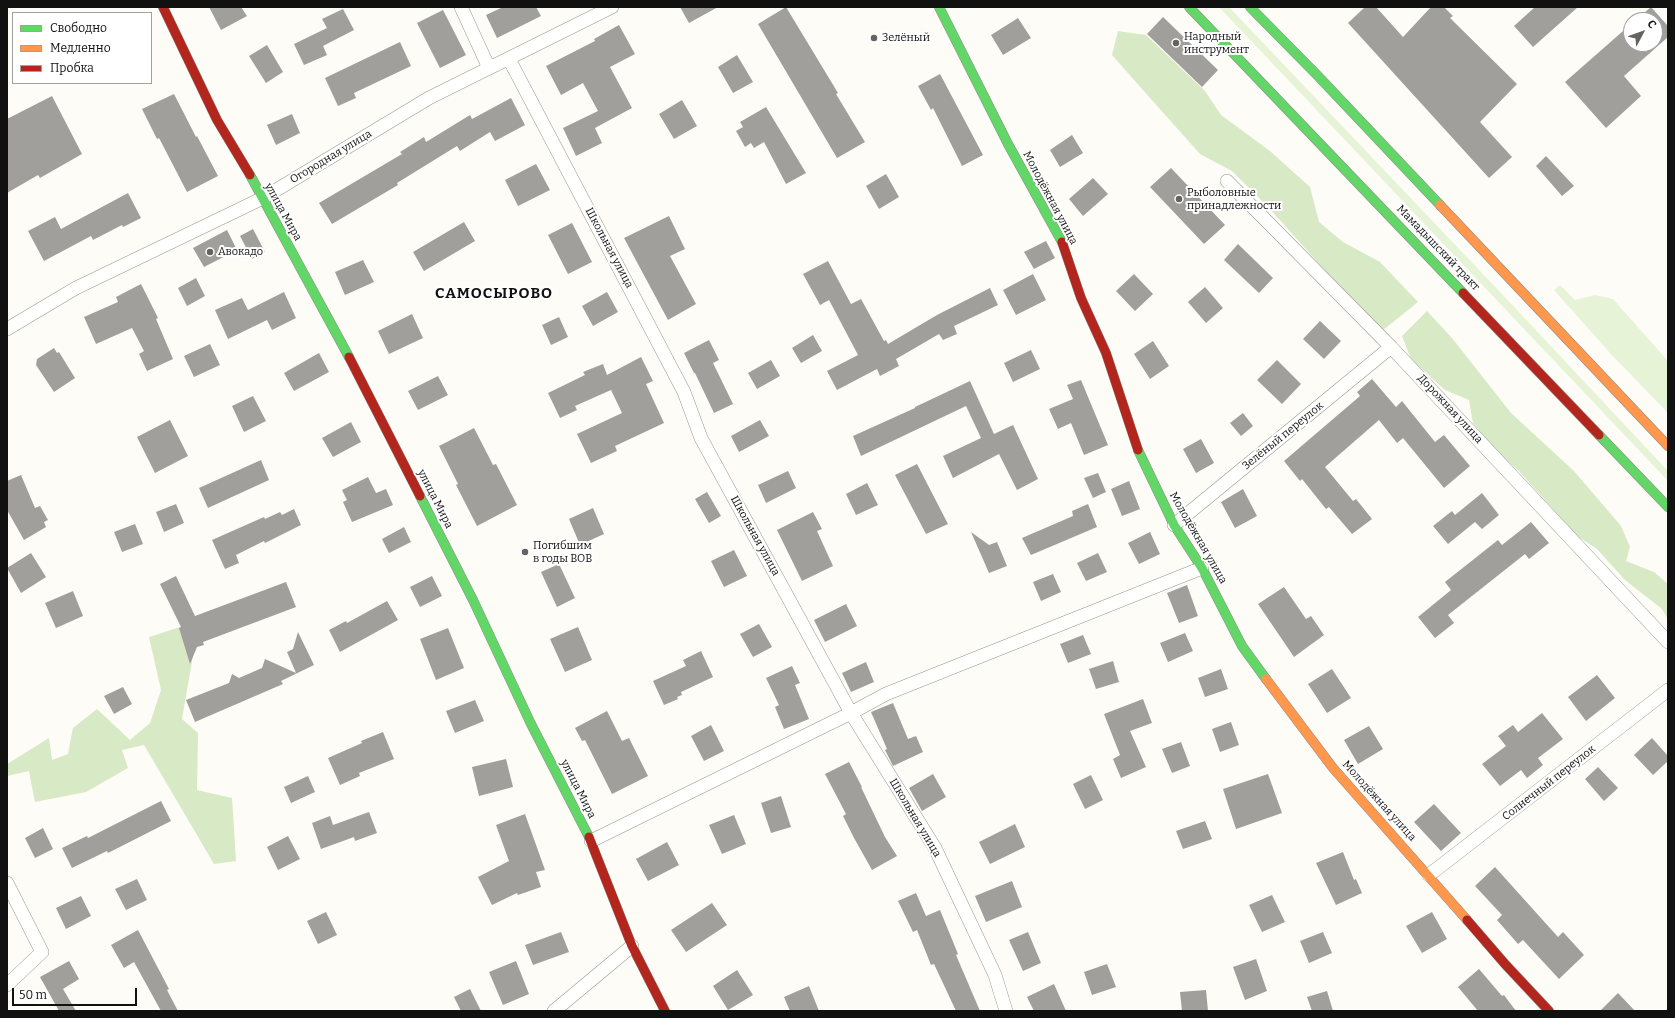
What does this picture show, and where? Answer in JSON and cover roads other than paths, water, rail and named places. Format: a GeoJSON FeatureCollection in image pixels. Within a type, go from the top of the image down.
{"type":"FeatureCollection","features":[{"type":"Feature","properties":{"kind":"street","name":"улица Мира"},"geometry":{"type":"LineString","coordinates":[[163,7],[218,120],[263,198],[365,388],[473,600],[531,724],[591,840],[632,946],[665,1011]]}},
{"type":"Feature","properties":{"kind":"street"},"geometry":{"type":"LineString","coordinates":[[461,7],[489,68]]}},
{"type":"Feature","properties":{"kind":"street","name":"Огородная улица"},"geometry":{"type":"LineString","coordinates":[[7,329],[76,288],[263,198],[428,98],[612,7]]}},
{"type":"Feature","properties":{"kind":"street","name":"Молодёжная улица"},"geometry":{"type":"LineString","coordinates":[[939,7],[1008,144],[1063,244],[1081,298],[1106,353],[1138,451],[1174,525],[1202,568],[1242,646],[1333,768],[1429,875],[1505,964],[1549,1011]]}},
{"type":"Feature","properties":{"kind":"street","name":"Мамадышский тракт"},"geometry":{"type":"LineString","coordinates":[[1189,7],[1668,507]]}},
{"type":"Feature","properties":{"kind":"street"},"geometry":{"type":"LineString","coordinates":[[1250,7],[1318,76],[1668,446]]}},
{"type":"Feature","properties":{"kind":"street","name":"Школьная улица"},"geometry":{"type":"LineString","coordinates":[[509,59],[684,392],[701,438],[851,713],[935,848],[995,975],[1006,1011]]}},
{"type":"Feature","properties":{"kind":"street","name":"Дорожная улица"},"geometry":{"type":"LineString","coordinates":[[1227,181],[1391,347],[1668,642]]}},
{"type":"Feature","properties":{"kind":"street","name":"Зелёный переулок"},"geometry":{"type":"LineString","coordinates":[[1174,525],[1391,347]]}},
{"type":"Feature","properties":{"kind":"street"},"geometry":{"type":"LineString","coordinates":[[591,840],[851,713],[886,694],[1202,568]]}},
{"type":"Feature","properties":{"kind":"street","name":"Солнечный переулок"},"geometry":{"type":"LineString","coordinates":[[1429,875],[1668,690]]}},
{"type":"Feature","properties":{"kind":"street"},"geometry":{"type":"LineString","coordinates":[[7,883],[42,952],[7,986]]}},
{"type":"Feature","properties":{"kind":"street"},"geometry":{"type":"LineString","coordinates":[[554,1011],[632,946]]}},
{"type":"Feature","properties":{"kind":"place","name":"Зелёный"},"geometry":{"type":"Point","coordinates":[874,38]}},
{"type":"Feature","properties":{"kind":"place","name":"Народный инструмент"},"geometry":{"type":"Point","coordinates":[1176,43]}},
{"type":"Feature","properties":{"kind":"place","name":"Рыболовные принадлежности"},"geometry":{"type":"Point","coordinates":[1179,199]}},
{"type":"Feature","properties":{"kind":"place","name":"Авокадо"},"geometry":{"type":"Point","coordinates":[210,252]}},
{"type":"Feature","properties":{"kind":"place","name":"Погибшим в годы ВОВ"},"geometry":{"type":"Point","coordinates":[525,552]}},
{"type":"Feature","properties":{"kind":"district","name":"САМОСЫРОВО"},"geometry":{"type":"Point","coordinates":[494,294]}}]}
